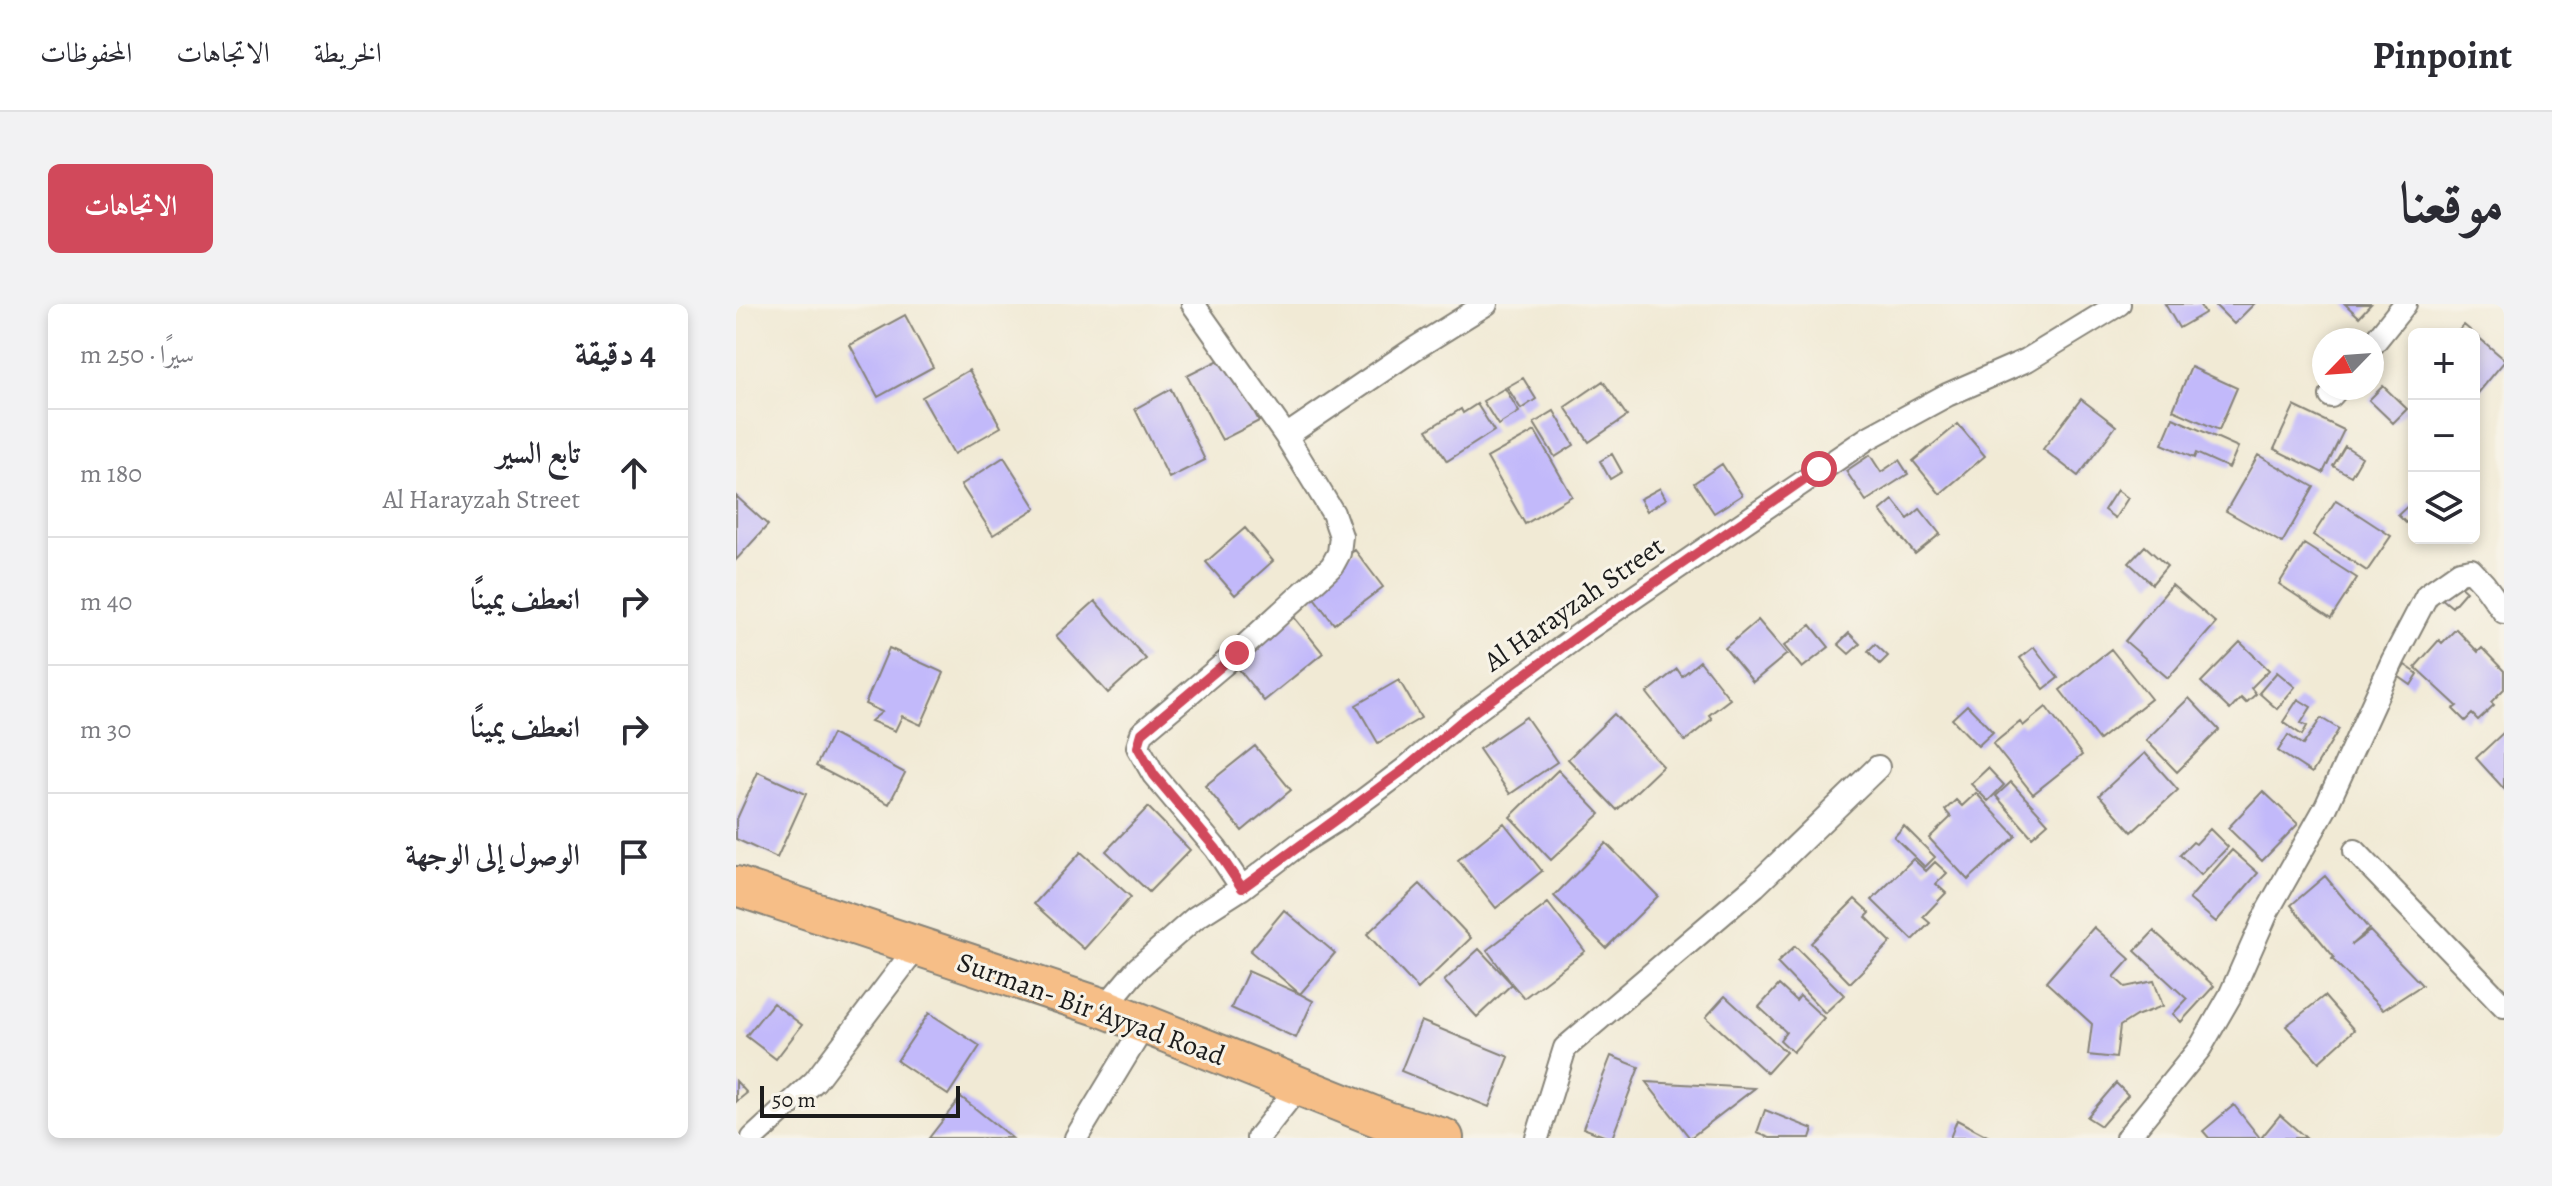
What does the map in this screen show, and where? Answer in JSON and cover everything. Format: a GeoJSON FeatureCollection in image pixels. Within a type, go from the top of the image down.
{"type":"FeatureCollection","features":[{"type":"Feature","properties":{"kind":"highway","name":"Surman- Bir ‘Ayyad Road"},"geometry":{"type":"LineString","coordinates":[[736,886],[1104,1008],[1404,1130],[1444,1138]]}},
{"type":"Feature","properties":{"kind":"street"},"geometry":{"type":"LineString","coordinates":[[1193,304],[1286,436],[1333,513],[1341,536],[1339,553],[1332,566],[1237,653],[1142,733],[1138,747],[1154,775],[1216,849],[1242,888]]}},
{"type":"Feature","properties":{"kind":"street"},"geometry":{"type":"LineString","coordinates":[[1286,436],[1486,304]]}},
{"type":"Feature","properties":{"kind":"street","name":"Al Harayzah Street"},"geometry":{"type":"LineString","coordinates":[[1104,1008],[1138,968],[1195,918],[1242,888],[1405,769],[1463,720],[1586,630],[1868,438],[1947,395],[2027,360],[2119,304]]}},
{"type":"Feature","properties":{"kind":"street"},"geometry":{"type":"LineString","coordinates":[[2384,330],[2405,304]]}},
{"type":"Feature","properties":{"kind":"street"},"geometry":{"type":"LineString","coordinates":[[2127,1138],[2200,1048],[2230,996],[2268,910],[2326,807],[2393,660],[2427,595],[2460,572],[2471,570],[2504,612]]}},
{"type":"Feature","properties":{"kind":"street"},"geometry":{"type":"LineString","coordinates":[[1537,1138],[1565,1048],[1755,886],[1878,767]]}},
{"type":"Feature","properties":{"kind":"street"},"geometry":{"type":"LineString","coordinates":[[2355,851],[2504,1006]]}},
{"type":"Feature","properties":{"kind":"street"},"geometry":{"type":"LineString","coordinates":[[753,1138],[815,1081],[916,948]]}},
{"type":"Feature","properties":{"kind":"street"},"geometry":{"type":"LineString","coordinates":[[1076,1138],[1145,1024]]}},
{"type":"Feature","properties":{"kind":"street"},"geometry":{"type":"LineString","coordinates":[[1258,1138],[1299,1086]]}},
{"type":"Feature","properties":{"kind":"building"},"geometry":{"type":"Polygon","coordinates":[[[2165,304],[2199,304],[2205,313],[2179,328],[2165,304]]]}},
{"type":"Feature","properties":{"kind":"building"},"geometry":{"type":"Polygon","coordinates":[[[2214,304],[2254,304],[2234,324],[2214,304]]]}},
{"type":"Feature","properties":{"kind":"building"},"geometry":{"type":"Polygon","coordinates":[[[2345,304],[2371,304],[2359,317],[2345,304]]]}},
{"type":"Feature","properties":{"kind":"building"},"geometry":{"type":"Polygon","coordinates":[[[905,315],[933,367],[878,397],[850,345],[905,315]]]}},
{"type":"Feature","properties":{"kind":"building"},"geometry":{"type":"Polygon","coordinates":[[[2480,339],[2504,362],[2480,391],[2480,339]]]}},
{"type":"Feature","properties":{"kind":"building"},"geometry":{"type":"Polygon","coordinates":[[[1225,357],[1259,421],[1222,440],[1187,376],[1225,357]]]}},
{"type":"Feature","properties":{"kind":"building"},"geometry":{"type":"Polygon","coordinates":[[[2191,367],[2237,388],[2219,430],[2173,410],[2191,367]]]}},
{"type":"Feature","properties":{"kind":"building"},"geometry":{"type":"Polygon","coordinates":[[[969,370],[1001,427],[954,454],[922,397],[969,370]]]}},
{"type":"Feature","properties":{"kind":"building"},"geometry":{"type":"Polygon","coordinates":[[[1523,378],[1536,399],[1521,409],[1507,387],[1523,378]]]}},
{"type":"Feature","properties":{"kind":"building"},"geometry":{"type":"Polygon","coordinates":[[[1603,381],[1627,416],[1589,442],[1565,407],[1603,381]]]}},
{"type":"Feature","properties":{"kind":"building"},"geometry":{"type":"Polygon","coordinates":[[[2384,387],[2407,409],[2393,423],[2369,400],[2384,400],[2384,387]]]}},
{"type":"Feature","properties":{"kind":"building"},"geometry":{"type":"Polygon","coordinates":[[[1505,388],[1519,412],[1498,425],[1483,401],[1505,388]]]}},
{"type":"Feature","properties":{"kind":"building"},"geometry":{"type":"Polygon","coordinates":[[[1171,389],[1205,460],[1169,478],[1135,409],[1171,389]]]}},
{"type":"Feature","properties":{"kind":"building"},"geometry":{"type":"Polygon","coordinates":[[[2081,399],[2116,426],[2078,476],[2043,449],[2081,399]]]}},
{"type":"Feature","properties":{"kind":"building"},"geometry":{"type":"Polygon","coordinates":[[[1477,404],[1494,431],[1447,461],[1427,430],[1461,409],[1463,413],[1477,404]]]}},
{"type":"Feature","properties":{"kind":"building"},"geometry":{"type":"Polygon","coordinates":[[[2294,406],[2344,430],[2323,473],[2274,449],[2294,406]]]}},
{"type":"Feature","properties":{"kind":"building"},"geometry":{"type":"Polygon","coordinates":[[[1554,411],[1574,445],[1555,457],[1534,423],[1554,411]]]}},
{"type":"Feature","properties":{"kind":"building"},"geometry":{"type":"Polygon","coordinates":[[[2173,418],[2238,447],[2229,468],[2196,453],[2194,458],[2162,444],[2173,418]]]}},
{"type":"Feature","properties":{"kind":"building"},"geometry":{"type":"Polygon","coordinates":[[[1958,424],[1985,456],[1940,494],[1913,461],[1958,424]]]}},
{"type":"Feature","properties":{"kind":"building"},"geometry":{"type":"Polygon","coordinates":[[[1535,431],[1572,496],[1525,524],[1487,458],[1535,431]]]}},
{"type":"Feature","properties":{"kind":"building"},"geometry":{"type":"Polygon","coordinates":[[[2345,446],[2362,457],[2351,476],[2333,466],[2345,446]]]}},
{"type":"Feature","properties":{"kind":"building"},"geometry":{"type":"Polygon","coordinates":[[[1612,454],[1622,472],[1610,479],[1600,461],[1612,454]]]}},
{"type":"Feature","properties":{"kind":"building"},"geometry":{"type":"Polygon","coordinates":[[[1870,455],[1881,472],[1899,460],[1908,474],[1866,501],[1846,471],[1870,455]]]}},
{"type":"Feature","properties":{"kind":"building"},"geometry":{"type":"Polygon","coordinates":[[[2258,455],[2314,487],[2282,543],[2226,511],[2258,455]]]}},
{"type":"Feature","properties":{"kind":"building"},"geometry":{"type":"Polygon","coordinates":[[[1004,457],[1036,508],[993,535],[961,485],[1004,457]]]}},
{"type":"Feature","properties":{"kind":"building"},"geometry":{"type":"Polygon","coordinates":[[[1722,464],[1742,495],[1714,513],[1694,483],[1722,464]]]}},
{"type":"Feature","properties":{"kind":"building"},"geometry":{"type":"Polygon","coordinates":[[[1660,488],[1666,499],[1647,511],[1640,499],[1660,488]]]}},
{"type":"Feature","properties":{"kind":"building"},"geometry":{"type":"Polygon","coordinates":[[[2117,490],[2128,498],[2115,518],[2104,510],[2117,490]]]}},
{"type":"Feature","properties":{"kind":"building"},"geometry":{"type":"Polygon","coordinates":[[[736,496],[768,525],[736,560],[736,496]]]}},
{"type":"Feature","properties":{"kind":"building"},"geometry":{"type":"Polygon","coordinates":[[[1893,500],[1908,519],[1920,509],[1940,534],[1915,554],[1880,511],[1893,500]]]}},
{"type":"Feature","properties":{"kind":"building"},"geometry":{"type":"Polygon","coordinates":[[[2336,500],[2391,536],[2367,571],[2313,535],[2336,500]]]}},
{"type":"Feature","properties":{"kind":"building"},"geometry":{"type":"Polygon","coordinates":[[[2408,506],[2408,521],[2406,523],[2398,515],[2408,506]]]}},
{"type":"Feature","properties":{"kind":"building"},"geometry":{"type":"Polygon","coordinates":[[[1245,528],[1273,561],[1235,595],[1206,562],[1245,528]]]}},
{"type":"Feature","properties":{"kind":"building"},"geometry":{"type":"Polygon","coordinates":[[[2304,544],[2357,578],[2331,618],[2279,584],[2304,544]]]}},
{"type":"Feature","properties":{"kind":"building"},"geometry":{"type":"Polygon","coordinates":[[[2145,546],[2167,566],[2152,584],[2129,563],[2145,546]]]}},
{"type":"Feature","properties":{"kind":"building"},"geometry":{"type":"Polygon","coordinates":[[[1355,550],[1383,587],[1334,624],[1306,587],[1355,550]]]}},
{"type":"Feature","properties":{"kind":"building"},"geometry":{"type":"Polygon","coordinates":[[[2456,582],[2466,591],[2452,607],[2441,598],[2456,582]]]}},
{"type":"Feature","properties":{"kind":"building"},"geometry":{"type":"Polygon","coordinates":[[[2172,585],[2216,623],[2168,678],[2125,641],[2172,585]]]}},
{"type":"Feature","properties":{"kind":"building"},"geometry":{"type":"Polygon","coordinates":[[[1095,601],[1146,659],[1108,693],[1056,636],[1095,601]]]}},
{"type":"Feature","properties":{"kind":"building"},"geometry":{"type":"Polygon","coordinates":[[[1293,616],[1323,653],[1264,701],[1234,663],[1293,616]]]}},
{"type":"Feature","properties":{"kind":"building"},"geometry":{"type":"Polygon","coordinates":[[[1758,620],[1787,654],[1753,682],[1725,648],[1758,620]]]}},
{"type":"Feature","properties":{"kind":"building"},"geometry":{"type":"Polygon","coordinates":[[[1811,625],[1829,647],[1802,668],[1784,646],[1811,625]]]}},
{"type":"Feature","properties":{"kind":"building"},"geometry":{"type":"Polygon","coordinates":[[[2456,629],[2478,652],[2482,648],[2504,671],[2504,689],[2491,702],[2494,705],[2478,720],[2472,714],[2465,721],[2453,709],[2457,706],[2415,667],[2439,640],[2442,643],[2456,629]]]}},
{"type":"Feature","properties":{"kind":"building"},"geometry":{"type":"Polygon","coordinates":[[[1849,633],[1860,644],[1849,654],[1838,644],[1849,633]]]}},
{"type":"Feature","properties":{"kind":"building"},"geometry":{"type":"Polygon","coordinates":[[[2240,642],[2269,670],[2251,688],[2256,694],[2246,703],[2241,698],[2230,710],[2201,682],[2240,642]]]}},
{"type":"Feature","properties":{"kind":"building"},"geometry":{"type":"Polygon","coordinates":[[[1875,644],[1888,656],[1880,664],[1868,651],[1875,644]]]}},
{"type":"Feature","properties":{"kind":"building"},"geometry":{"type":"Polygon","coordinates":[[[2034,647],[2058,678],[2044,689],[2020,658],[2034,647]]]}},
{"type":"Feature","properties":{"kind":"building"},"geometry":{"type":"Polygon","coordinates":[[[889,648],[944,673],[921,725],[902,716],[895,731],[871,721],[882,712],[865,704],[889,648]]]}},
{"type":"Feature","properties":{"kind":"building"},"geometry":{"type":"Polygon","coordinates":[[[2111,649],[2151,699],[2099,740],[2060,690],[2111,649]]]}},
{"type":"Feature","properties":{"kind":"building"},"geometry":{"type":"Polygon","coordinates":[[[1700,661],[1730,699],[1709,715],[1712,719],[1685,741],[1647,693],[1677,669],[1682,676],[1700,661]]]}},
{"type":"Feature","properties":{"kind":"building"},"geometry":{"type":"Polygon","coordinates":[[[2405,665],[2418,674],[2411,685],[2398,676],[2405,665]]]}},
{"type":"Feature","properties":{"kind":"building"},"geometry":{"type":"Polygon","coordinates":[[[2277,672],[2295,687],[2277,709],[2259,693],[2277,672]]]}},
{"type":"Feature","properties":{"kind":"building"},"geometry":{"type":"Polygon","coordinates":[[[1399,680],[1421,718],[1378,743],[1356,705],[1399,680]]]}},
{"type":"Feature","properties":{"kind":"building"},"geometry":{"type":"Polygon","coordinates":[[[2189,698],[2219,730],[2177,772],[2146,740],[2189,698]]]}},
{"type":"Feature","properties":{"kind":"building"},"geometry":{"type":"Polygon","coordinates":[[[2298,699],[2311,707],[2301,723],[2307,726],[2302,735],[2283,722],[2298,699]]]}},
{"type":"Feature","properties":{"kind":"building"},"geometry":{"type":"Polygon","coordinates":[[[1967,705],[1993,732],[1978,746],[1952,719],[1967,705]]]}},
{"type":"Feature","properties":{"kind":"building"},"geometry":{"type":"Polygon","coordinates":[[[2046,707],[2082,755],[2033,794],[1993,744],[2020,722],[2023,726],[2046,707]]]}},
{"type":"Feature","properties":{"kind":"building"},"geometry":{"type":"Polygon","coordinates":[[[1614,714],[1663,766],[1617,810],[1568,759],[1614,714]]]}},
{"type":"Feature","properties":{"kind":"building"},"geometry":{"type":"Polygon","coordinates":[[[1526,717],[1557,762],[1510,794],[1479,749],[1526,717]]]}},
{"type":"Feature","properties":{"kind":"building"},"geometry":{"type":"Polygon","coordinates":[[[2321,718],[2339,729],[2312,773],[2278,751],[2288,735],[2303,745],[2321,718]]]}},
{"type":"Feature","properties":{"kind":"building"},"geometry":{"type":"Polygon","coordinates":[[[2504,732],[2504,789],[2476,758],[2504,732]]]}},
{"type":"Feature","properties":{"kind":"building"},"geometry":{"type":"Polygon","coordinates":[[[832,734],[905,773],[889,804],[816,766],[832,734]]]}},
{"type":"Feature","properties":{"kind":"building"},"geometry":{"type":"Polygon","coordinates":[[[1255,746],[1291,790],[1242,831],[1205,786],[1255,746]]]}},
{"type":"Feature","properties":{"kind":"building"},"geometry":{"type":"Polygon","coordinates":[[[2145,753],[2178,790],[2132,832],[2099,795],[2145,753]]]}},
{"type":"Feature","properties":{"kind":"building"},"geometry":{"type":"Polygon","coordinates":[[[1988,768],[2004,785],[1988,801],[1971,784],[1988,768]]]}},
{"type":"Feature","properties":{"kind":"building"},"geometry":{"type":"Polygon","coordinates":[[[1558,770],[1600,814],[1551,860],[1510,817],[1558,770]]]}},
{"type":"Feature","properties":{"kind":"building"},"geometry":{"type":"Polygon","coordinates":[[[758,772],[806,794],[777,858],[736,839],[736,821],[758,772]]]}},
{"type":"Feature","properties":{"kind":"building"},"geometry":{"type":"Polygon","coordinates":[[[2011,782],[2048,823],[2032,837],[1996,796],[2011,782]]]}},
{"type":"Feature","properties":{"kind":"building"},"geometry":{"type":"Polygon","coordinates":[[[2263,791],[2298,824],[2262,861],[2228,828],[2263,791]]]}},
{"type":"Feature","properties":{"kind":"building"},"geometry":{"type":"Polygon","coordinates":[[[1976,793],[2016,836],[1968,880],[1929,838],[1951,817],[1945,810],[1956,800],[1962,806],[1976,793]]]}},
{"type":"Feature","properties":{"kind":"building"},"geometry":{"type":"Polygon","coordinates":[[[1148,807],[1190,850],[1149,892],[1106,851],[1148,807]]]}},
{"type":"Feature","properties":{"kind":"building"},"geometry":{"type":"Polygon","coordinates":[[[1504,823],[1542,871],[1496,908],[1458,860],[1504,823]]]}},
{"type":"Feature","properties":{"kind":"building"},"geometry":{"type":"Polygon","coordinates":[[[1904,826],[1935,857],[1925,867],[1894,837],[1904,826]]]}},
{"type":"Feature","properties":{"kind":"building"},"geometry":{"type":"Polygon","coordinates":[[[2210,829],[2228,847],[2201,875],[2180,855],[2210,829]]]}},
{"type":"Feature","properties":{"kind":"building"},"geometry":{"type":"Polygon","coordinates":[[[1606,843],[1658,896],[1606,948],[1554,896],[1606,843]]]}},
{"type":"Feature","properties":{"kind":"building"},"geometry":{"type":"Polygon","coordinates":[[[2232,850],[2258,873],[2216,922],[2189,899],[2232,850]]]}},
{"type":"Feature","properties":{"kind":"building"},"geometry":{"type":"Polygon","coordinates":[[[1081,852],[1131,897],[1084,949],[1034,904],[1081,852]]]}},
{"type":"Feature","properties":{"kind":"building"},"geometry":{"type":"Polygon","coordinates":[[[1913,859],[1926,871],[1935,862],[1947,873],[1936,884],[1946,893],[1923,917],[1930,923],[1913,940],[1872,900],[1913,859]]]}},
{"type":"Feature","properties":{"kind":"building"},"geometry":{"type":"Polygon","coordinates":[[[2325,876],[2369,929],[2351,945],[2370,931],[2422,985],[2383,1010],[2332,959],[2334,957],[2291,905],[2325,876]]]}},
{"type":"Feature","properties":{"kind":"building"},"geometry":{"type":"Polygon","coordinates":[[[1420,884],[1471,938],[1418,989],[1367,934],[1420,884]]]}},
{"type":"Feature","properties":{"kind":"building"},"geometry":{"type":"Polygon","coordinates":[[[1855,899],[1870,913],[1866,917],[1891,942],[1850,983],[1811,943],[1855,899]]]}},
{"type":"Feature","properties":{"kind":"building"},"geometry":{"type":"Polygon","coordinates":[[[1548,903],[1585,951],[1524,998],[1487,950],[1548,903]]]}},
{"type":"Feature","properties":{"kind":"building"},"geometry":{"type":"Polygon","coordinates":[[[1284,910],[1335,953],[1300,994],[1250,951],[1284,910]]]}},
{"type":"Feature","properties":{"kind":"building"},"geometry":{"type":"Polygon","coordinates":[[[2094,927],[2130,959],[2114,977],[2125,987],[2154,981],[2163,1006],[2120,1026],[2116,1058],[2088,1055],[2092,1024],[2046,982],[2094,927]]]}},
{"type":"Feature","properties":{"kind":"building"},"geometry":{"type":"Polygon","coordinates":[[[2154,931],[2214,986],[2181,1022],[2173,1014],[2187,999],[2135,951],[2154,931]]]}},
{"type":"Feature","properties":{"kind":"building"},"geometry":{"type":"Polygon","coordinates":[[[1795,946],[1844,995],[1825,1013],[1777,963],[1795,946]]]}},
{"type":"Feature","properties":{"kind":"building"},"geometry":{"type":"Polygon","coordinates":[[[1479,949],[1512,984],[1477,1017],[1444,981],[1479,949]]]}},
{"type":"Feature","properties":{"kind":"building"},"geometry":{"type":"Polygon","coordinates":[[[1248,971],[1313,1001],[1296,1038],[1231,1008],[1248,971]]]}},
{"type":"Feature","properties":{"kind":"building"},"geometry":{"type":"Polygon","coordinates":[[[1779,985],[1796,1001],[1800,996],[1824,1018],[1793,1052],[1780,1040],[1786,1032],[1759,1007],[1779,985]]]}},
{"type":"Feature","properties":{"kind":"building"},"geometry":{"type":"Polygon","coordinates":[[[1725,996],[1786,1052],[1767,1073],[1706,1017],[1725,996]]]}},
{"type":"Feature","properties":{"kind":"building"},"geometry":{"type":"Polygon","coordinates":[[[2324,996],[2354,1030],[2319,1062],[2286,1026],[2324,996]]]}},
{"type":"Feature","properties":{"kind":"building"},"geometry":{"type":"Polygon","coordinates":[[[773,1003],[802,1025],[776,1059],[746,1036],[773,1003]]]}},
{"type":"Feature","properties":{"kind":"building"},"geometry":{"type":"Polygon","coordinates":[[[929,1013],[980,1046],[948,1095],[897,1061],[929,1013]]]}},
{"type":"Feature","properties":{"kind":"building"},"geometry":{"type":"Polygon","coordinates":[[[1421,1021],[1509,1057],[1489,1107],[1401,1071],[1421,1021]]]}},
{"type":"Feature","properties":{"kind":"building"},"geometry":{"type":"Polygon","coordinates":[[[1611,1056],[1639,1067],[1612,1138],[1609,1138],[1583,1128],[1611,1056]]]}},
{"type":"Feature","properties":{"kind":"building"},"geometry":{"type":"Polygon","coordinates":[[[736,1081],[747,1093],[736,1102],[736,1081]]]}},
{"type":"Feature","properties":{"kind":"building"},"geometry":{"type":"Polygon","coordinates":[[[1646,1082],[1755,1088],[1690,1138],[1646,1082]]]}},
{"type":"Feature","properties":{"kind":"building"},"geometry":{"type":"Polygon","coordinates":[[[2116,1083],[2128,1095],[2101,1126],[2087,1117],[2116,1083]]]}},
{"type":"Feature","properties":{"kind":"building"},"geometry":{"type":"Polygon","coordinates":[[[961,1097],[1012,1138],[929,1138],[961,1097]]]}},
{"type":"Feature","properties":{"kind":"building"},"geometry":{"type":"Polygon","coordinates":[[[2234,1105],[2260,1138],[2209,1138],[2203,1131],[2234,1105]]]}},
{"type":"Feature","properties":{"kind":"building"},"geometry":{"type":"Polygon","coordinates":[[[1765,1110],[1813,1129],[1810,1138],[1770,1138],[1757,1133],[1765,1110]]]}},
{"type":"Feature","properties":{"kind":"building"},"geometry":{"type":"Polygon","coordinates":[[[2280,1115],[2306,1138],[2261,1138],[2280,1115]]]}},
{"type":"Feature","properties":{"kind":"building"},"geometry":{"type":"Polygon","coordinates":[[[1957,1120],[1991,1138],[1950,1138],[1957,1120]]]}},
{"type":"Feature","properties":{"kind":"route"},"geometry":{"type":"LineString","coordinates":[[1237,653],[1142,733],[1138,747],[1154,775],[1216,849],[1242,888],[1302,842],[1340,818],[1463,720],[1586,630],[1819,469]]}}]}
